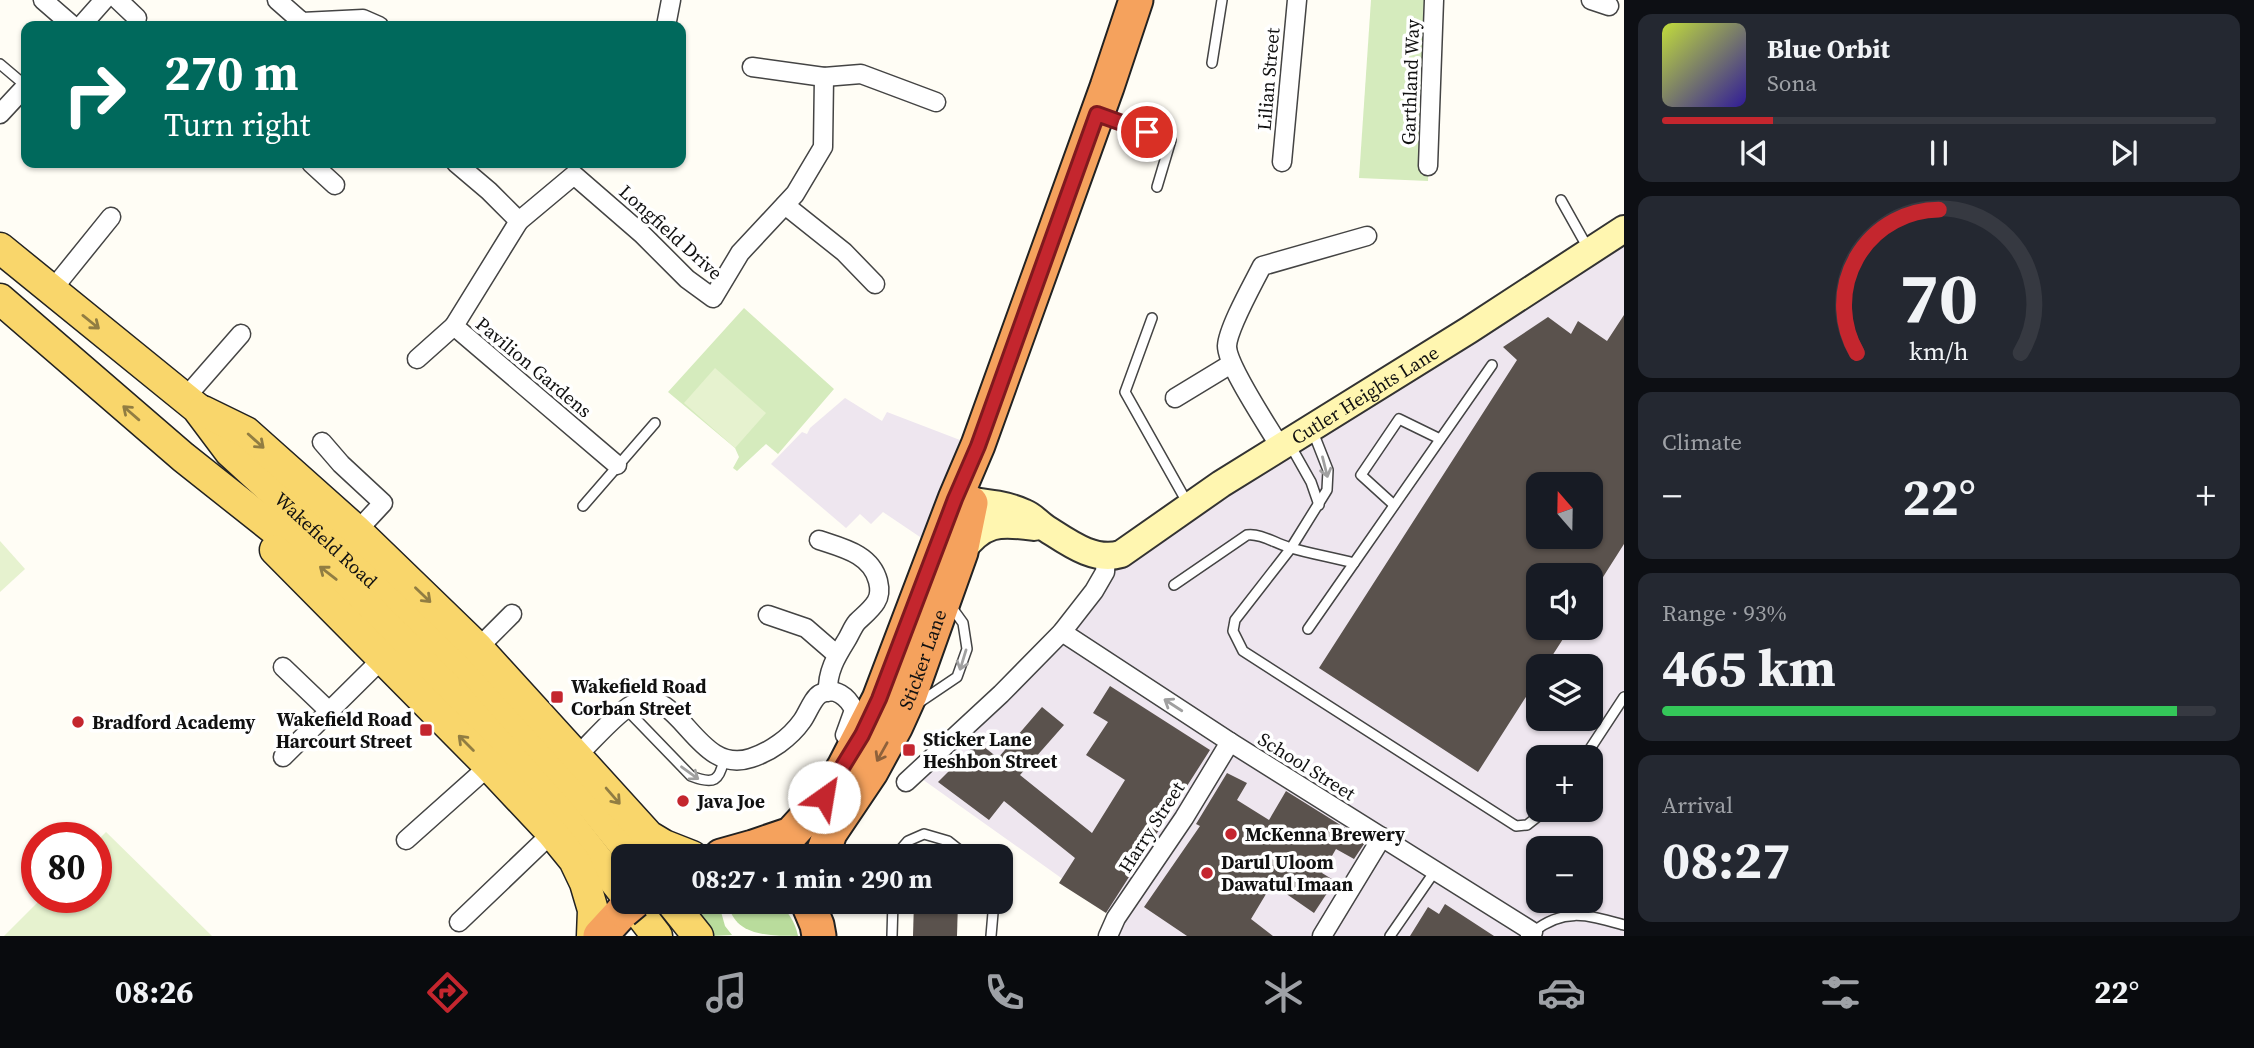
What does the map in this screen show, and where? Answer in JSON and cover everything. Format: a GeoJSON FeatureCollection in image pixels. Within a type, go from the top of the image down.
{"type":"FeatureCollection","features":[{"type":"Feature","properties":{"kind":"highway","name":"Sticker Lane"},"geometry":{"type":"LineString","coordinates":[[764,844],[791,834],[824,797],[862,735],[879,699],[963,500],[978,446],[1136,0]]}},
{"type":"Feature","properties":{"kind":"highway","name":"Sticker Lane"},"geometry":{"type":"LineString","coordinates":[[826,844],[830,833],[871,772],[903,710],[961,552],[963,500]]}},
{"type":"Feature","properties":{"kind":"highway"},"geometry":{"type":"LineString","coordinates":[[600,936],[618,914]]}},
{"type":"Feature","properties":{"kind":"main road","name":"Wakefield Road"},"geometry":{"type":"LineString","coordinates":[[0,248],[191,403],[230,452],[416,623],[591,804],[623,844]]}},
{"type":"Feature","properties":{"kind":"main road","name":"Wakefield Road"},"geometry":{"type":"LineString","coordinates":[[0,299],[183,457],[353,592],[461,702],[568,822],[611,879]]}},
{"type":"Feature","properties":{"kind":"main road"},"geometry":{"type":"LineString","coordinates":[[191,403],[246,432],[357,531],[478,648],[649,836],[662,844]]}},
{"type":"Feature","properties":{"kind":"main road"},"geometry":{"type":"LineString","coordinates":[[183,457],[552,833],[574,860],[585,883],[593,909],[592,936]]}},
{"type":"Feature","properties":{"kind":"main road","name":"Wakefield Road"},"geometry":{"type":"LineString","coordinates":[[639,914],[657,936]]}},
{"type":"Feature","properties":{"kind":"main road"},"geometry":{"type":"LineString","coordinates":[[680,914],[698,936]]}},
{"type":"Feature","properties":{"kind":"street"},"geometry":{"type":"LineString","coordinates":[[43,0],[67,21]]}},
{"type":"Feature","properties":{"kind":"street"},"geometry":{"type":"LineString","coordinates":[[85,21],[104,0]]}},
{"type":"Feature","properties":{"kind":"street"},"geometry":{"type":"LineString","coordinates":[[118,0],[137,18]]}},
{"type":"Feature","properties":{"kind":"street"},"geometry":{"type":"LineString","coordinates":[[277,0],[300,21]]}},
{"type":"Feature","properties":{"kind":"street"},"geometry":{"type":"LineString","coordinates":[[667,21],[671,0]]}},
{"type":"Feature","properties":{"kind":"street","name":"Lilian Street"},"geometry":{"type":"LineString","coordinates":[[1282,162],[1297,0]]}},
{"type":"Feature","properties":{"kind":"street","name":"Garthland Way"},"geometry":{"type":"LineString","coordinates":[[1429,166],[1434,0]]}},
{"type":"Feature","properties":{"kind":"street"},"geometry":{"type":"LineString","coordinates":[[1591,0],[1609,6]]}},
{"type":"Feature","properties":{"kind":"street"},"geometry":{"type":"LineString","coordinates":[[343,21],[368,21]]}},
{"type":"Feature","properties":{"kind":"street"},"geometry":{"type":"LineString","coordinates":[[752,67],[824,77],[862,74],[936,102]]}},
{"type":"Feature","properties":{"kind":"street","name":"Longfield Drive"},"geometry":{"type":"LineString","coordinates":[[519,221],[577,169],[687,279],[713,298],[740,253],[794,194],[822,147],[824,77]]}},
{"type":"Feature","properties":{"kind":"street"},"geometry":{"type":"LineString","coordinates":[[0,114],[21,91]]}},
{"type":"Feature","properties":{"kind":"street"},"geometry":{"type":"LineString","coordinates":[[316,168],[335,185]]}},
{"type":"Feature","properties":{"kind":"street"},"geometry":{"type":"LineString","coordinates":[[462,168],[519,221]]}},
{"type":"Feature","properties":{"kind":"street"},"geometry":{"type":"LineString","coordinates":[[785,205],[844,252],[874,284]]}},
{"type":"Feature","properties":{"kind":"street"},"geometry":{"type":"LineString","coordinates":[[52,290],[111,217]]}},
{"type":"Feature","properties":{"kind":"street","name":"Pavilion Gardens"},"geometry":{"type":"LineString","coordinates":[[519,221],[454,326],[617,465]]}},
{"type":"Feature","properties":{"kind":"street","name":"Cutler Heights Lane"},"geometry":{"type":"LineString","coordinates":[[1106,557],[1130,549],[1189,505],[1624,229]]}},
{"type":"Feature","properties":{"kind":"street"},"geometry":{"type":"LineString","coordinates":[[1284,445],[1231,364],[1227,346],[1239,312],[1262,267],[1367,236]]}},
{"type":"Feature","properties":{"kind":"street"},"geometry":{"type":"LineString","coordinates":[[417,359],[454,326]]}},
{"type":"Feature","properties":{"kind":"street"},"geometry":{"type":"LineString","coordinates":[[191,403],[241,334]]}},
{"type":"Feature","properties":{"kind":"street"},"geometry":{"type":"LineString","coordinates":[[1175,398],[1231,364]]}},
{"type":"Feature","properties":{"kind":"street"},"geometry":{"type":"LineString","coordinates":[[322,442],[341,464],[383,502],[357,531]]}},
{"type":"Feature","properties":{"kind":"street"},"geometry":{"type":"LineString","coordinates":[[906,782],[1001,694],[1062,632],[1094,591],[1105,572],[1106,557],[1090,554],[1026,513],[996,504],[963,500]]}},
{"type":"Feature","properties":{"kind":"street"},"geometry":{"type":"LineString","coordinates":[[961,552],[972,537],[989,527],[1003,524],[1046,528]]}},
{"type":"Feature","properties":{"kind":"street"},"geometry":{"type":"LineString","coordinates":[[819,540],[853,552],[868,562],[874,570],[879,593],[876,602],[855,624],[836,654],[828,692]]}},
{"type":"Feature","properties":{"kind":"street"},"geometry":{"type":"LineString","coordinates":[[478,648],[512,614]]}},
{"type":"Feature","properties":{"kind":"street"},"geometry":{"type":"LineString","coordinates":[[768,615],[806,628],[836,654]]}},
{"type":"Feature","properties":{"kind":"street","name":"School Street"},"geometry":{"type":"LineString","coordinates":[[1062,632],[1531,934]]}},
{"type":"Feature","properties":{"kind":"street"},"geometry":{"type":"LineString","coordinates":[[283,757],[382,659]]}},
{"type":"Feature","properties":{"kind":"street"},"geometry":{"type":"LineString","coordinates":[[284,666],[329,711]]}},
{"type":"Feature","properties":{"kind":"street"},"geometry":{"type":"LineString","coordinates":[[578,756],[622,712],[639,701],[664,706],[712,754],[746,760],[789,735],[801,723],[815,699],[828,692],[839,693],[849,700],[854,710],[840,747],[820,782],[824,797]]}},
{"type":"Feature","properties":{"kind":"street","name":"Harry Street"},"geometry":{"type":"LineString","coordinates":[[1108,936],[1116,918],[1184,819],[1230,742]]}},
{"type":"Feature","properties":{"kind":"street"},"geometry":{"type":"LineString","coordinates":[[406,840],[489,766]]}},
{"type":"Feature","properties":{"kind":"street"},"geometry":{"type":"LineString","coordinates":[[459,922],[552,833]]}},
{"type":"Feature","properties":{"kind":"street"},"geometry":{"type":"LineString","coordinates":[[1322,936],[1382,837]]}},
{"type":"Feature","properties":{"kind":"lane"},"geometry":{"type":"LineString","coordinates":[[1212,63],[1222,0]]}},
{"type":"Feature","properties":{"kind":"lane"},"geometry":{"type":"LineString","coordinates":[[0,64],[21,82]]}},
{"type":"Feature","properties":{"kind":"lane"},"geometry":{"type":"LineString","coordinates":[[1097,114],[1171,141],[1157,187]]}},
{"type":"Feature","properties":{"kind":"lane"},"geometry":{"type":"LineString","coordinates":[[1561,200],[1590,251]]}},
{"type":"Feature","properties":{"kind":"lane"},"geometry":{"type":"LineString","coordinates":[[1152,318],[1125,392],[1189,505]]}},
{"type":"Feature","properties":{"kind":"lane"},"geometry":{"type":"LineString","coordinates":[[1308,629],[1492,365]]}},
{"type":"Feature","properties":{"kind":"lane"},"geometry":{"type":"LineString","coordinates":[[1394,505],[1361,475],[1399,419],[1440,439]]}},
{"type":"Feature","properties":{"kind":"lane"},"geometry":{"type":"LineString","coordinates":[[583,506],[655,423]]}},
{"type":"Feature","properties":{"kind":"lane"},"geometry":{"type":"LineString","coordinates":[[1312,429],[1328,470],[1327,491],[1291,548],[1235,620],[1233,631],[1243,651],[1516,826],[1531,822]]}},
{"type":"Feature","properties":{"kind":"lane"},"geometry":{"type":"LineString","coordinates":[[1284,445],[1311,482],[1319,505]]}},
{"type":"Feature","properties":{"kind":"lane"},"geometry":{"type":"LineString","coordinates":[[1174,584],[1247,535],[1256,534],[1291,548],[1354,563]]}},
{"type":"Feature","properties":{"kind":"lane"},"geometry":{"type":"LineString","coordinates":[[1593,745],[1624,697]]}},
{"type":"Feature","properties":{"kind":"lane"},"geometry":{"type":"LineString","coordinates":[[622,712],[631,713],[691,776],[712,781],[718,778],[722,773],[724,758]]}},
{"type":"Feature","properties":{"kind":"lane"},"geometry":{"type":"LineString","coordinates":[[905,844],[924,834],[952,844]]}},
{"type":"Feature","properties":{"kind":"lane"},"geometry":{"type":"LineString","coordinates":[[1391,936],[1435,871]]}},
{"type":"Feature","properties":{"kind":"lane"},"geometry":{"type":"LineString","coordinates":[[892,936],[893,914]]}},
{"type":"Feature","properties":{"kind":"lane"},"geometry":{"type":"LineString","coordinates":[[990,936],[993,914]]}},
{"type":"Feature","properties":{"kind":"lane"},"geometry":{"type":"LineString","coordinates":[[1531,934],[1545,922],[1560,916],[1588,915],[1624,925]]}},
{"type":"Feature","properties":{"kind":"shaded area"},"geometry":{"type":"Polygon","coordinates":[[[1624,229],[1624,936],[1108,936],[1116,917],[915,774],[1001,694],[1105,572],[1624,229]]]}},
{"type":"Feature","properties":{"kind":"shaded area"},"geometry":{"type":"Polygon","coordinates":[[[845,398],[882,421],[887,412],[960,440],[923,539],[883,512],[871,524],[860,514],[846,528],[771,464],[802,432],[807,434],[810,428],[845,398]]]}},
{"type":"Feature","properties":{"kind":"green space"},"geometry":{"type":"Polygon","coordinates":[[[1371,0],[1434,0],[1428,181],[1359,178],[1371,0]]]}},
{"type":"Feature","properties":{"kind":"green space"},"geometry":{"type":"Polygon","coordinates":[[[744,308],[834,389],[778,454],[766,444],[737,471],[733,468],[739,457],[735,448],[668,392],[744,308]]]}},
{"type":"Feature","properties":{"kind":"green space"},"geometry":{"type":"Polygon","coordinates":[[[715,368],[766,413],[735,448],[684,403],[715,368]]]}},
{"type":"Feature","properties":{"kind":"green space"},"geometry":{"type":"Polygon","coordinates":[[[0,541],[25,569],[0,592],[0,541]]]}},
{"type":"Feature","properties":{"kind":"green space"},"geometry":{"type":"Polygon","coordinates":[[[112,838],[212,936],[4,936],[27,913],[112,913],[112,838]]]}},
{"type":"Feature","properties":{"kind":"green space"},"geometry":{"type":"Polygon","coordinates":[[[692,914],[722,914],[725,926],[732,935],[710,936],[692,914]]]}},
{"type":"Feature","properties":{"kind":"green space"},"geometry":{"type":"Polygon","coordinates":[[[732,914],[788,914],[798,936],[753,932],[736,921],[732,914]]]}},
{"type":"Feature","properties":{"kind":"building"},"geometry":{"type":"Polygon","coordinates":[[[1624,315],[1624,544],[1603,577],[1603,563],[1526,563],[1526,640],[1562,640],[1553,654],[1526,654],[1526,697],[1478,772],[1319,668],[1517,360],[1503,347],[1548,317],[1571,334],[1578,321],[1607,341],[1624,315]]]}},
{"type":"Feature","properties":{"kind":"building"},"geometry":{"type":"Polygon","coordinates":[[[1110,686],[1210,750],[1106,913],[1059,883],[1075,858],[1004,801],[989,820],[938,782],[978,742],[998,758],[1042,707],[1064,725],[1020,775],[1092,833],[1125,780],[1086,755],[1108,722],[1093,713],[1110,686]]]}},
{"type":"Feature","properties":{"kind":"building"},"geometry":{"type":"Polygon","coordinates":[[[1227,773],[1247,783],[1237,800],[1269,820],[1286,791],[1366,841],[1354,859],[1336,849],[1322,873],[1335,881],[1314,913],[1272,884],[1251,919],[1273,936],[1187,936],[1144,907],[1200,826],[1196,824],[1227,773]]]}},
{"type":"Feature","properties":{"kind":"building"},"geometry":{"type":"Polygon","coordinates":[[[1445,904],[1494,936],[1410,936],[1428,907],[1439,914],[1445,904]]]}},
{"type":"Feature","properties":{"kind":"building"},"geometry":{"type":"Polygon","coordinates":[[[914,914],[958,914],[957,936],[913,936],[914,914]]]}},
{"type":"Feature","properties":{"kind":"place","name":"Wakefield Road Corban Street"},"geometry":{"type":"Point","coordinates":[557,697]}},
{"type":"Feature","properties":{"kind":"place","name":"Bradford Academy"},"geometry":{"type":"Point","coordinates":[78,722]}},
{"type":"Feature","properties":{"kind":"place","name":"Wakefield Road Harcourt Street"},"geometry":{"type":"Point","coordinates":[426,730]}},
{"type":"Feature","properties":{"kind":"place","name":"Sticker Lane Heshbon Street"},"geometry":{"type":"Point","coordinates":[909,750]}},
{"type":"Feature","properties":{"kind":"place","name":"Java Joe"},"geometry":{"type":"Point","coordinates":[683,801]}},
{"type":"Feature","properties":{"kind":"place","name":"McKenna Brewery"},"geometry":{"type":"Point","coordinates":[1231,834]}},
{"type":"Feature","properties":{"kind":"place","name":"Darul Uloom Dawatul Imaan"},"geometry":{"type":"Point","coordinates":[1207,873]}},
{"type":"Feature","properties":{"kind":"route"},"geometry":{"type":"LineString","coordinates":[[824,797],[862,735],[896,657],[911,612],[978,446],[1097,114],[1147,132]]}}]}
